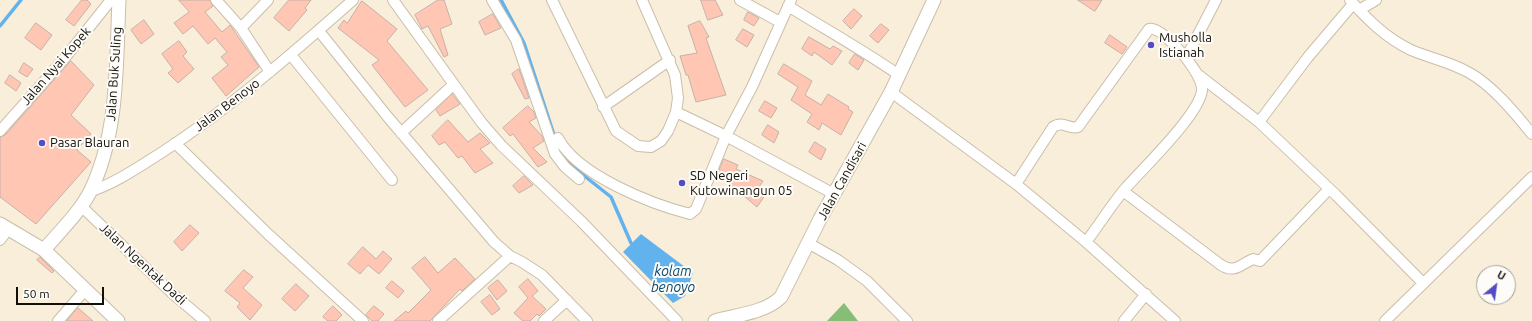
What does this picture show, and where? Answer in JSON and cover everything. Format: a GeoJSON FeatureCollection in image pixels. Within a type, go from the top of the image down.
{"type":"FeatureCollection","features":[{"type":"Feature","properties":{"kind":"street","name":"Jalan Nyai Kopek"},"geometry":{"type":"LineString","coordinates":[[0,131],[64,59],[111,0]]}},
{"type":"Feature","properties":{"kind":"street","name":"Jalan Buk Suling"},"geometry":{"type":"LineString","coordinates":[[44,250],[81,206],[100,168],[108,141],[113,112],[119,0]]}},
{"type":"Feature","properties":{"kind":"street"},"geometry":{"type":"LineString","coordinates":[[216,0],[241,28],[270,72]]}},
{"type":"Feature","properties":{"kind":"street"},"geometry":{"type":"LineString","coordinates":[[241,28],[268,0]]}},
{"type":"Feature","properties":{"kind":"street","name":"Jalan Benoyo"},"geometry":{"type":"LineString","coordinates":[[89,192],[116,182],[175,143],[242,95],[291,55],[353,0]]}},
{"type":"Feature","properties":{"kind":"street"},"geometry":{"type":"LineString","coordinates":[[393,0],[481,122],[501,144],[581,221],[677,321]]}},
{"type":"Feature","properties":{"kind":"street"},"geometry":{"type":"LineString","coordinates":[[492,0],[516,40],[555,154],[624,191],[690,214],[696,209],[726,136],[752,87],[780,22],[790,3],[836,36],[863,50],[899,75]]}},
{"type":"Feature","properties":{"kind":"street"},"geometry":{"type":"LineString","coordinates":[[552,0],[584,62],[603,107],[616,131],[638,146],[651,147],[661,141],[668,131],[676,112],[678,98],[670,60],[642,0]]}},
{"type":"Feature","properties":{"kind":"street"},"geometry":{"type":"LineString","coordinates":[[740,0],[780,22]]}},
{"type":"Feature","properties":{"kind":"street","name":"Jalan Candisari"},"geometry":{"type":"LineString","coordinates":[[715,321],[774,304],[781,297],[834,194],[891,92],[934,0]]}},
{"type":"Feature","properties":{"kind":"street"},"geometry":{"type":"LineString","coordinates":[[1186,58],[1216,0]]}},
{"type":"Feature","properties":{"kind":"street"},"geometry":{"type":"LineString","coordinates":[[1259,122],[1308,57],[1354,5],[1376,0]]}},
{"type":"Feature","properties":{"kind":"street"},"geometry":{"type":"LineString","coordinates":[[1354,5],[1368,20],[1391,38],[1412,50],[1456,66],[1470,73],[1514,112],[1532,134]]}},
{"type":"Feature","properties":{"kind":"street"},"geometry":{"type":"LineString","coordinates":[[1016,184],[1053,127],[1063,124],[1073,128],[1078,127],[1149,29],[1153,28],[1159,32],[1186,58],[1196,73],[1202,88],[1199,101],[1189,117],[1123,191],[1086,242]]}},
{"type":"Feature","properties":{"kind":"street"},"geometry":{"type":"LineString","coordinates":[[319,31],[401,133],[494,242],[510,256],[542,275],[587,321]]}},
{"type":"Feature","properties":{"kind":"street"},"geometry":{"type":"LineString","coordinates":[[291,55],[392,180]]}},
{"type":"Feature","properties":{"kind":"street"},"geometry":{"type":"LineString","coordinates":[[603,107],[670,60]]}},
{"type":"Feature","properties":{"kind":"street"},"geometry":{"type":"LineString","coordinates":[[1196,73],[1259,122],[1329,189],[1422,284]]}},
{"type":"Feature","properties":{"kind":"street"},"geometry":{"type":"LineString","coordinates":[[401,133],[454,85]]}},
{"type":"Feature","properties":{"kind":"street"},"geometry":{"type":"LineString","coordinates":[[891,92],[1016,184],[1086,242],[1175,321]]}},
{"type":"Feature","properties":{"kind":"street"},"geometry":{"type":"LineString","coordinates":[[676,112],[726,136],[834,194]]}},
{"type":"Feature","properties":{"kind":"street"},"geometry":{"type":"LineString","coordinates":[[558,138],[567,161],[579,179]]}},
{"type":"Feature","properties":{"kind":"street"},"geometry":{"type":"LineString","coordinates":[[175,143],[268,234],[363,321]]}},
{"type":"Feature","properties":{"kind":"street"},"geometry":{"type":"LineString","coordinates":[[1384,321],[1530,181]]}},
{"type":"Feature","properties":{"kind":"street"},"geometry":{"type":"LineString","coordinates":[[1123,191],[1221,265],[1231,269],[1240,267],[1253,259],[1260,261],[1329,189]]}},
{"type":"Feature","properties":{"kind":"street","name":"Jalan Ngentak Dadi"},"geometry":{"type":"LineString","coordinates":[[81,206],[173,294],[205,321]]}},
{"type":"Feature","properties":{"kind":"street"},"geometry":{"type":"LineString","coordinates":[[0,240],[4,226],[44,250],[118,321]]}},
{"type":"Feature","properties":{"kind":"street"},"geometry":{"type":"LineString","coordinates":[[808,243],[838,260],[868,281],[908,321]]}},
{"type":"Feature","properties":{"kind":"street"},"geometry":{"type":"LineString","coordinates":[[438,321],[510,256]]}},
{"type":"Feature","properties":{"kind":"street"},"geometry":{"type":"LineString","coordinates":[[58,321],[85,290]]}},
{"type":"Feature","properties":{"kind":"street"},"geometry":{"type":"LineString","coordinates":[[1124,321],[1146,294]]}},
{"type":"Feature","properties":{"kind":"street"},"geometry":{"type":"LineString","coordinates":[[544,321],[568,300]]}},
{"type":"Feature","properties":{"kind":"green space"},"geometry":{"type":"Polygon","coordinates":[[[844,303],[858,321],[827,321],[844,303]]]}},
{"type":"Feature","properties":{"kind":"water","name":"kolam benoyo"},"geometry":{"type":"Polygon","coordinates":[[[641,234],[693,273],[685,296],[673,303],[623,252],[641,234]]]}},
{"type":"Feature","properties":{"kind":"building"},"geometry":{"type":"Polygon","coordinates":[[[82,0],[87,0],[91,4],[74,26],[66,20],[82,0]]]}},
{"type":"Feature","properties":{"kind":"building"},"geometry":{"type":"Polygon","coordinates":[[[179,0],[210,0],[213,6],[205,12],[222,32],[230,25],[259,67],[226,96],[212,78],[228,65],[221,57],[227,52],[215,38],[208,44],[193,26],[183,34],[174,23],[189,12],[179,0]]]}},
{"type":"Feature","properties":{"kind":"building"},"geometry":{"type":"Polygon","coordinates":[[[289,0],[311,0],[305,8],[307,10],[289,31],[274,18],[289,0]]]}},
{"type":"Feature","properties":{"kind":"building"},"geometry":{"type":"Polygon","coordinates":[[[438,0],[444,0],[452,24],[440,29],[448,55],[444,57],[428,26],[422,29],[415,15],[438,0]]]}},
{"type":"Feature","properties":{"kind":"building"},"geometry":{"type":"Polygon","coordinates":[[[701,0],[715,0],[723,15],[708,20],[701,0]]]}},
{"type":"Feature","properties":{"kind":"building"},"geometry":{"type":"Polygon","coordinates":[[[1078,0],[1102,0],[1095,11],[1078,0]]]}},
{"type":"Feature","properties":{"kind":"building"},"geometry":{"type":"Polygon","coordinates":[[[362,1],[397,29],[387,41],[428,90],[405,107],[372,65],[379,60],[338,28],[344,20],[347,23],[362,1]]]}},
{"type":"Feature","properties":{"kind":"building"},"geometry":{"type":"Polygon","coordinates":[[[854,9],[862,16],[851,29],[843,21],[854,9]]]}},
{"type":"Feature","properties":{"kind":"building"},"geometry":{"type":"Polygon","coordinates":[[[748,12],[759,18],[754,26],[744,20],[748,12]]]}},
{"type":"Feature","properties":{"kind":"building"},"geometry":{"type":"Polygon","coordinates":[[[493,14],[501,28],[485,35],[479,22],[493,14]]]}},
{"type":"Feature","properties":{"kind":"building"},"geometry":{"type":"Polygon","coordinates":[[[144,20],[154,34],[141,44],[131,30],[144,20]]]}},
{"type":"Feature","properties":{"kind":"building"},"geometry":{"type":"Polygon","coordinates":[[[700,21],[709,37],[706,38],[726,95],[696,102],[688,75],[686,75],[680,56],[697,53],[688,26],[700,21]]]}},
{"type":"Feature","properties":{"kind":"building"},"geometry":{"type":"Polygon","coordinates":[[[36,23],[52,35],[41,50],[25,38],[36,23]]]}},
{"type":"Feature","properties":{"kind":"building"},"geometry":{"type":"Polygon","coordinates":[[[881,24],[889,30],[878,43],[870,36],[881,24]]]}},
{"type":"Feature","properties":{"kind":"building"},"geometry":{"type":"Polygon","coordinates":[[[743,29],[754,35],[747,47],[736,40],[743,29]]]}},
{"type":"Feature","properties":{"kind":"building"},"geometry":{"type":"Polygon","coordinates":[[[1110,35],[1127,47],[1122,54],[1105,43],[1110,35]]]}},
{"type":"Feature","properties":{"kind":"building"},"geometry":{"type":"Polygon","coordinates":[[[809,37],[830,49],[833,46],[842,51],[832,65],[814,52],[812,56],[802,49],[809,37]]]}},
{"type":"Feature","properties":{"kind":"building"},"geometry":{"type":"Polygon","coordinates":[[[179,41],[187,52],[183,56],[194,69],[178,83],[168,73],[173,69],[162,54],[179,41]]]}},
{"type":"Feature","properties":{"kind":"building"},"geometry":{"type":"Polygon","coordinates":[[[855,54],[864,60],[858,70],[849,63],[855,54]]]}},
{"type":"Feature","properties":{"kind":"building","name":"Pasar Blauran"},"geometry":{"type":"Polygon","coordinates":[[[71,61],[94,85],[71,115],[91,134],[77,150],[91,162],[36,224],[0,197],[0,137],[5,135],[71,61]]]}},
{"type":"Feature","properties":{"kind":"building"},"geometry":{"type":"Polygon","coordinates":[[[24,63],[33,69],[27,77],[19,72],[24,63]]]}},
{"type":"Feature","properties":{"kind":"building"},"geometry":{"type":"Polygon","coordinates":[[[784,64],[812,81],[805,95],[821,105],[828,94],[849,107],[848,109],[853,112],[841,135],[822,123],[819,130],[807,122],[812,114],[791,100],[798,87],[778,74],[784,64]]]}},
{"type":"Feature","properties":{"kind":"building"},"geometry":{"type":"Polygon","coordinates":[[[519,69],[529,98],[525,99],[512,74],[519,69]]]}},
{"type":"Feature","properties":{"kind":"building"},"geometry":{"type":"Polygon","coordinates":[[[10,75],[21,83],[16,91],[5,83],[10,75]]]}},
{"type":"Feature","properties":{"kind":"building"},"geometry":{"type":"Polygon","coordinates":[[[452,94],[460,104],[440,116],[436,110],[452,94]]]}},
{"type":"Feature","properties":{"kind":"building"},"geometry":{"type":"Polygon","coordinates":[[[765,101],[777,108],[771,118],[759,111],[765,101]]]}},
{"type":"Feature","properties":{"kind":"building"},"geometry":{"type":"Polygon","coordinates":[[[528,106],[534,112],[536,118],[529,122],[542,136],[544,141],[533,148],[547,162],[538,167],[513,134],[510,136],[503,128],[528,106]]]}},
{"type":"Feature","properties":{"kind":"building"},"geometry":{"type":"Polygon","coordinates":[[[448,120],[468,142],[480,133],[490,143],[480,149],[493,163],[475,173],[462,156],[458,158],[445,142],[439,145],[432,136],[448,120]]]}},
{"type":"Feature","properties":{"kind":"building"},"geometry":{"type":"Polygon","coordinates":[[[768,125],[779,132],[774,143],[762,135],[768,125]]]}},
{"type":"Feature","properties":{"kind":"building"},"geometry":{"type":"Polygon","coordinates":[[[815,142],[826,149],[821,160],[809,152],[815,142]]]}},
{"type":"Feature","properties":{"kind":"building"},"geometry":{"type":"Polygon","coordinates":[[[724,159],[738,165],[736,169],[763,181],[757,190],[766,194],[757,207],[718,174],[724,159]]]}},
{"type":"Feature","properties":{"kind":"building"},"geometry":{"type":"Polygon","coordinates":[[[524,176],[533,185],[519,193],[513,186],[524,176]]]}},
{"type":"Feature","properties":{"kind":"building"},"geometry":{"type":"Polygon","coordinates":[[[190,225],[199,233],[182,251],[174,242],[190,225]]]}},
{"type":"Feature","properties":{"kind":"building"},"geometry":{"type":"Polygon","coordinates":[[[363,247],[376,259],[383,251],[392,259],[379,274],[368,265],[360,274],[348,264],[363,247]]]}},
{"type":"Feature","properties":{"kind":"building"},"geometry":{"type":"Polygon","coordinates":[[[40,257],[54,271],[52,273],[37,260],[40,257]]]}},
{"type":"Feature","properties":{"kind":"building"},"geometry":{"type":"Polygon","coordinates":[[[425,257],[438,273],[455,258],[475,279],[462,291],[460,289],[430,321],[394,321],[406,311],[408,313],[431,290],[412,268],[425,257]]]}},
{"type":"Feature","properties":{"kind":"building"},"geometry":{"type":"Polygon","coordinates":[[[244,270],[253,277],[243,288],[262,305],[250,320],[237,307],[240,303],[225,291],[244,270]]]}},
{"type":"Feature","properties":{"kind":"building"},"geometry":{"type":"Polygon","coordinates":[[[528,279],[538,291],[532,296],[546,309],[539,316],[537,314],[530,321],[523,321],[514,313],[528,298],[519,287],[528,279]]]}},
{"type":"Feature","properties":{"kind":"building"},"geometry":{"type":"Polygon","coordinates":[[[498,280],[507,291],[497,300],[488,288],[498,280]]]}},
{"type":"Feature","properties":{"kind":"building"},"geometry":{"type":"Polygon","coordinates":[[[392,281],[404,291],[398,298],[386,288],[392,281]]]}},
{"type":"Feature","properties":{"kind":"building"},"geometry":{"type":"Polygon","coordinates":[[[296,284],[309,296],[295,311],[282,299],[296,284]]]}},
{"type":"Feature","properties":{"kind":"building"},"geometry":{"type":"Polygon","coordinates":[[[490,295],[500,309],[492,315],[481,302],[490,295]]]}},
{"type":"Feature","properties":{"kind":"building"},"geometry":{"type":"Polygon","coordinates":[[[333,306],[342,315],[336,321],[328,321],[323,317],[333,306]]]}},
{"type":"Feature","properties":{"kind":"building"},"geometry":{"type":"Polygon","coordinates":[[[374,306],[384,314],[378,321],[372,321],[366,315],[374,306]]]}},
{"type":"Feature","properties":{"kind":"building"},"geometry":{"type":"Polygon","coordinates":[[[78,308],[93,321],[67,321],[78,308]]]}},
{"type":"Feature","properties":{"kind":"waterway"},"geometry":{"type":"LineString","coordinates":[[0,26],[21,0]]}},
{"type":"Feature","properties":{"kind":"waterway"},"geometry":{"type":"LineString","coordinates":[[501,0],[524,43],[555,138]]}},
{"type":"Feature","properties":{"kind":"waterway"},"geometry":{"type":"LineString","coordinates":[[558,146],[568,163],[611,197],[631,243]]}},
{"type":"Feature","properties":{"kind":"place","name":"Musholla Istianah"},"geometry":{"type":"Point","coordinates":[1151,45]}},
{"type":"Feature","properties":{"kind":"place","name":"Pasar Blauran"},"geometry":{"type":"Point","coordinates":[42,143]}},
{"type":"Feature","properties":{"kind":"place","name":"SD Negeri Kutowinangun 05"},"geometry":{"type":"Point","coordinates":[682,183]}}]}
